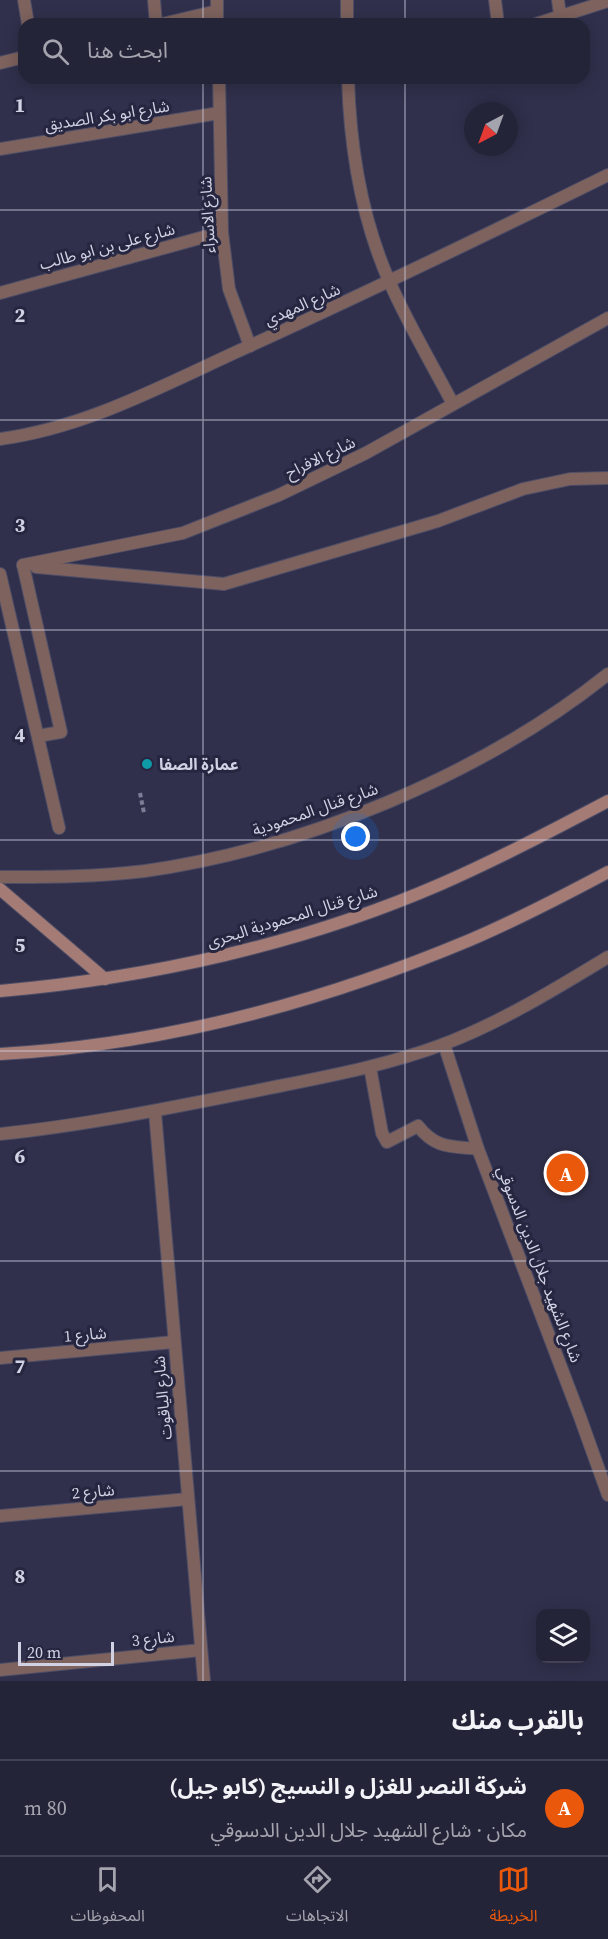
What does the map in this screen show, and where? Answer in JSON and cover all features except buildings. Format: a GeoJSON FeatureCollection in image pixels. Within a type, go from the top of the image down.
{"type":"FeatureCollection","features":[{"type":"Feature","properties":{"kind":"main road","name":"شارع قنال المحمودية البحرى"},"geometry":{"type":"LineString","coordinates":[[0,991],[105,979],[178,965],[251,948],[346,920],[449,880],[529,843],[608,801]]}},
{"type":"Feature","properties":{"kind":"main road"},"geometry":{"type":"LineString","coordinates":[[0,1054],[106,1043],[180,1030],[254,1013],[326,992],[398,969],[471,940],[542,907],[608,872]]}},
{"type":"Feature","properties":{"kind":"main road"},"geometry":{"type":"LineString","coordinates":[[0,889],[105,979]]}},
{"type":"Feature","properties":{"kind":"street"},"geometry":{"type":"LineString","coordinates":[[24,0],[27,18]]}},
{"type":"Feature","properties":{"kind":"street"},"geometry":{"type":"LineString","coordinates":[[154,0],[156,18]]}},
{"type":"Feature","properties":{"kind":"street"},"geometry":{"type":"LineString","coordinates":[[347,0],[347,18]]}},
{"type":"Feature","properties":{"kind":"street"},"geometry":{"type":"LineString","coordinates":[[495,0],[497,18]]}},
{"type":"Feature","properties":{"kind":"street"},"geometry":{"type":"LineString","coordinates":[[558,0],[560,15]]}},
{"type":"Feature","properties":{"kind":"street"},"geometry":{"type":"LineString","coordinates":[[552,18],[608,1]]}},
{"type":"Feature","properties":{"kind":"street"},"geometry":{"type":"LineString","coordinates":[[179,18],[217,5]]}},
{"type":"Feature","properties":{"kind":"street"},"geometry":{"type":"LineString","coordinates":[[0,63],[18,58]]}},
{"type":"Feature","properties":{"kind":"street","name":"شارع الاسراء"},"geometry":{"type":"LineString","coordinates":[[219,84],[222,232],[229,289],[250,346]]}},
{"type":"Feature","properties":{"kind":"street"},"geometry":{"type":"LineString","coordinates":[[348,84],[349,116],[356,171],[368,225],[389,282],[453,404]]}},
{"type":"Feature","properties":{"kind":"street","name":"شارع ابو بكر الصديق"},"geometry":{"type":"LineString","coordinates":[[0,149],[219,113]]}},
{"type":"Feature","properties":{"kind":"street","name":"شارع المهدي"},"geometry":{"type":"LineString","coordinates":[[0,440],[26,436],[78,422],[389,282],[608,175]]}},
{"type":"Feature","properties":{"kind":"street","name":"شارع على بن ابو طالب"},"geometry":{"type":"LineString","coordinates":[[0,292],[222,232]]}},
{"type":"Feature","properties":{"kind":"street","name":"شارع الافراح"},"geometry":{"type":"LineString","coordinates":[[23,566],[183,533],[279,495],[366,453],[608,318]]}},
{"type":"Feature","properties":{"kind":"street"},"geometry":{"type":"LineString","coordinates":[[38,736],[61,732],[23,566],[224,584],[438,521],[523,489],[570,479],[608,478]]}},
{"type":"Feature","properties":{"kind":"street"},"geometry":{"type":"LineString","coordinates":[[0,574],[59,828]]}},
{"type":"Feature","properties":{"kind":"street","name":"شارع قنال المحمودية"},"geometry":{"type":"LineString","coordinates":[[0,877],[93,875],[145,871],[217,857],[287,839],[355,815],[422,787],[486,754],[548,717],[608,674]]}},
{"type":"Feature","properties":{"kind":"street"},"geometry":{"type":"LineString","coordinates":[[0,1134],[155,1112],[370,1067],[444,1044],[494,1023],[608,957]]}},
{"type":"Feature","properties":{"kind":"street","name":"شارع الشهيد جلال الدين الدسوقي"},"geometry":{"type":"LineString","coordinates":[[444,1044],[478,1149],[608,1495]]}},
{"type":"Feature","properties":{"kind":"street"},"geometry":{"type":"LineString","coordinates":[[370,1067],[382,1133],[387,1142],[418,1126],[428,1139],[448,1146],[478,1149]]}},
{"type":"Feature","properties":{"kind":"street","name":"شارع الياقوت"},"geometry":{"type":"LineString","coordinates":[[155,1112],[204,1681]]}},
{"type":"Feature","properties":{"kind":"street","name":"شارع 1"},"geometry":{"type":"LineString","coordinates":[[0,1358],[174,1342]]}},
{"type":"Feature","properties":{"kind":"street","name":"شارع 2"},"geometry":{"type":"LineString","coordinates":[[0,1516],[188,1499]]}},
{"type":"Feature","properties":{"kind":"street","name":"شارع 3"},"geometry":{"type":"LineString","coordinates":[[0,1670],[201,1650]]}},
{"type":"Feature","properties":{"kind":"path"},"geometry":{"type":"LineString","coordinates":[[141,794],[144,813]]}},
{"type":"Feature","properties":{"kind":"place","name":"عمارة الصفا"},"geometry":{"type":"Point","coordinates":[147,764]}},
{"type":"Feature","properties":{"kind":"place","name":"شركة النصر للغزل و النسيج (كابو جيل)"},"geometry":{"type":"Point","coordinates":[566,1173]}}]}
